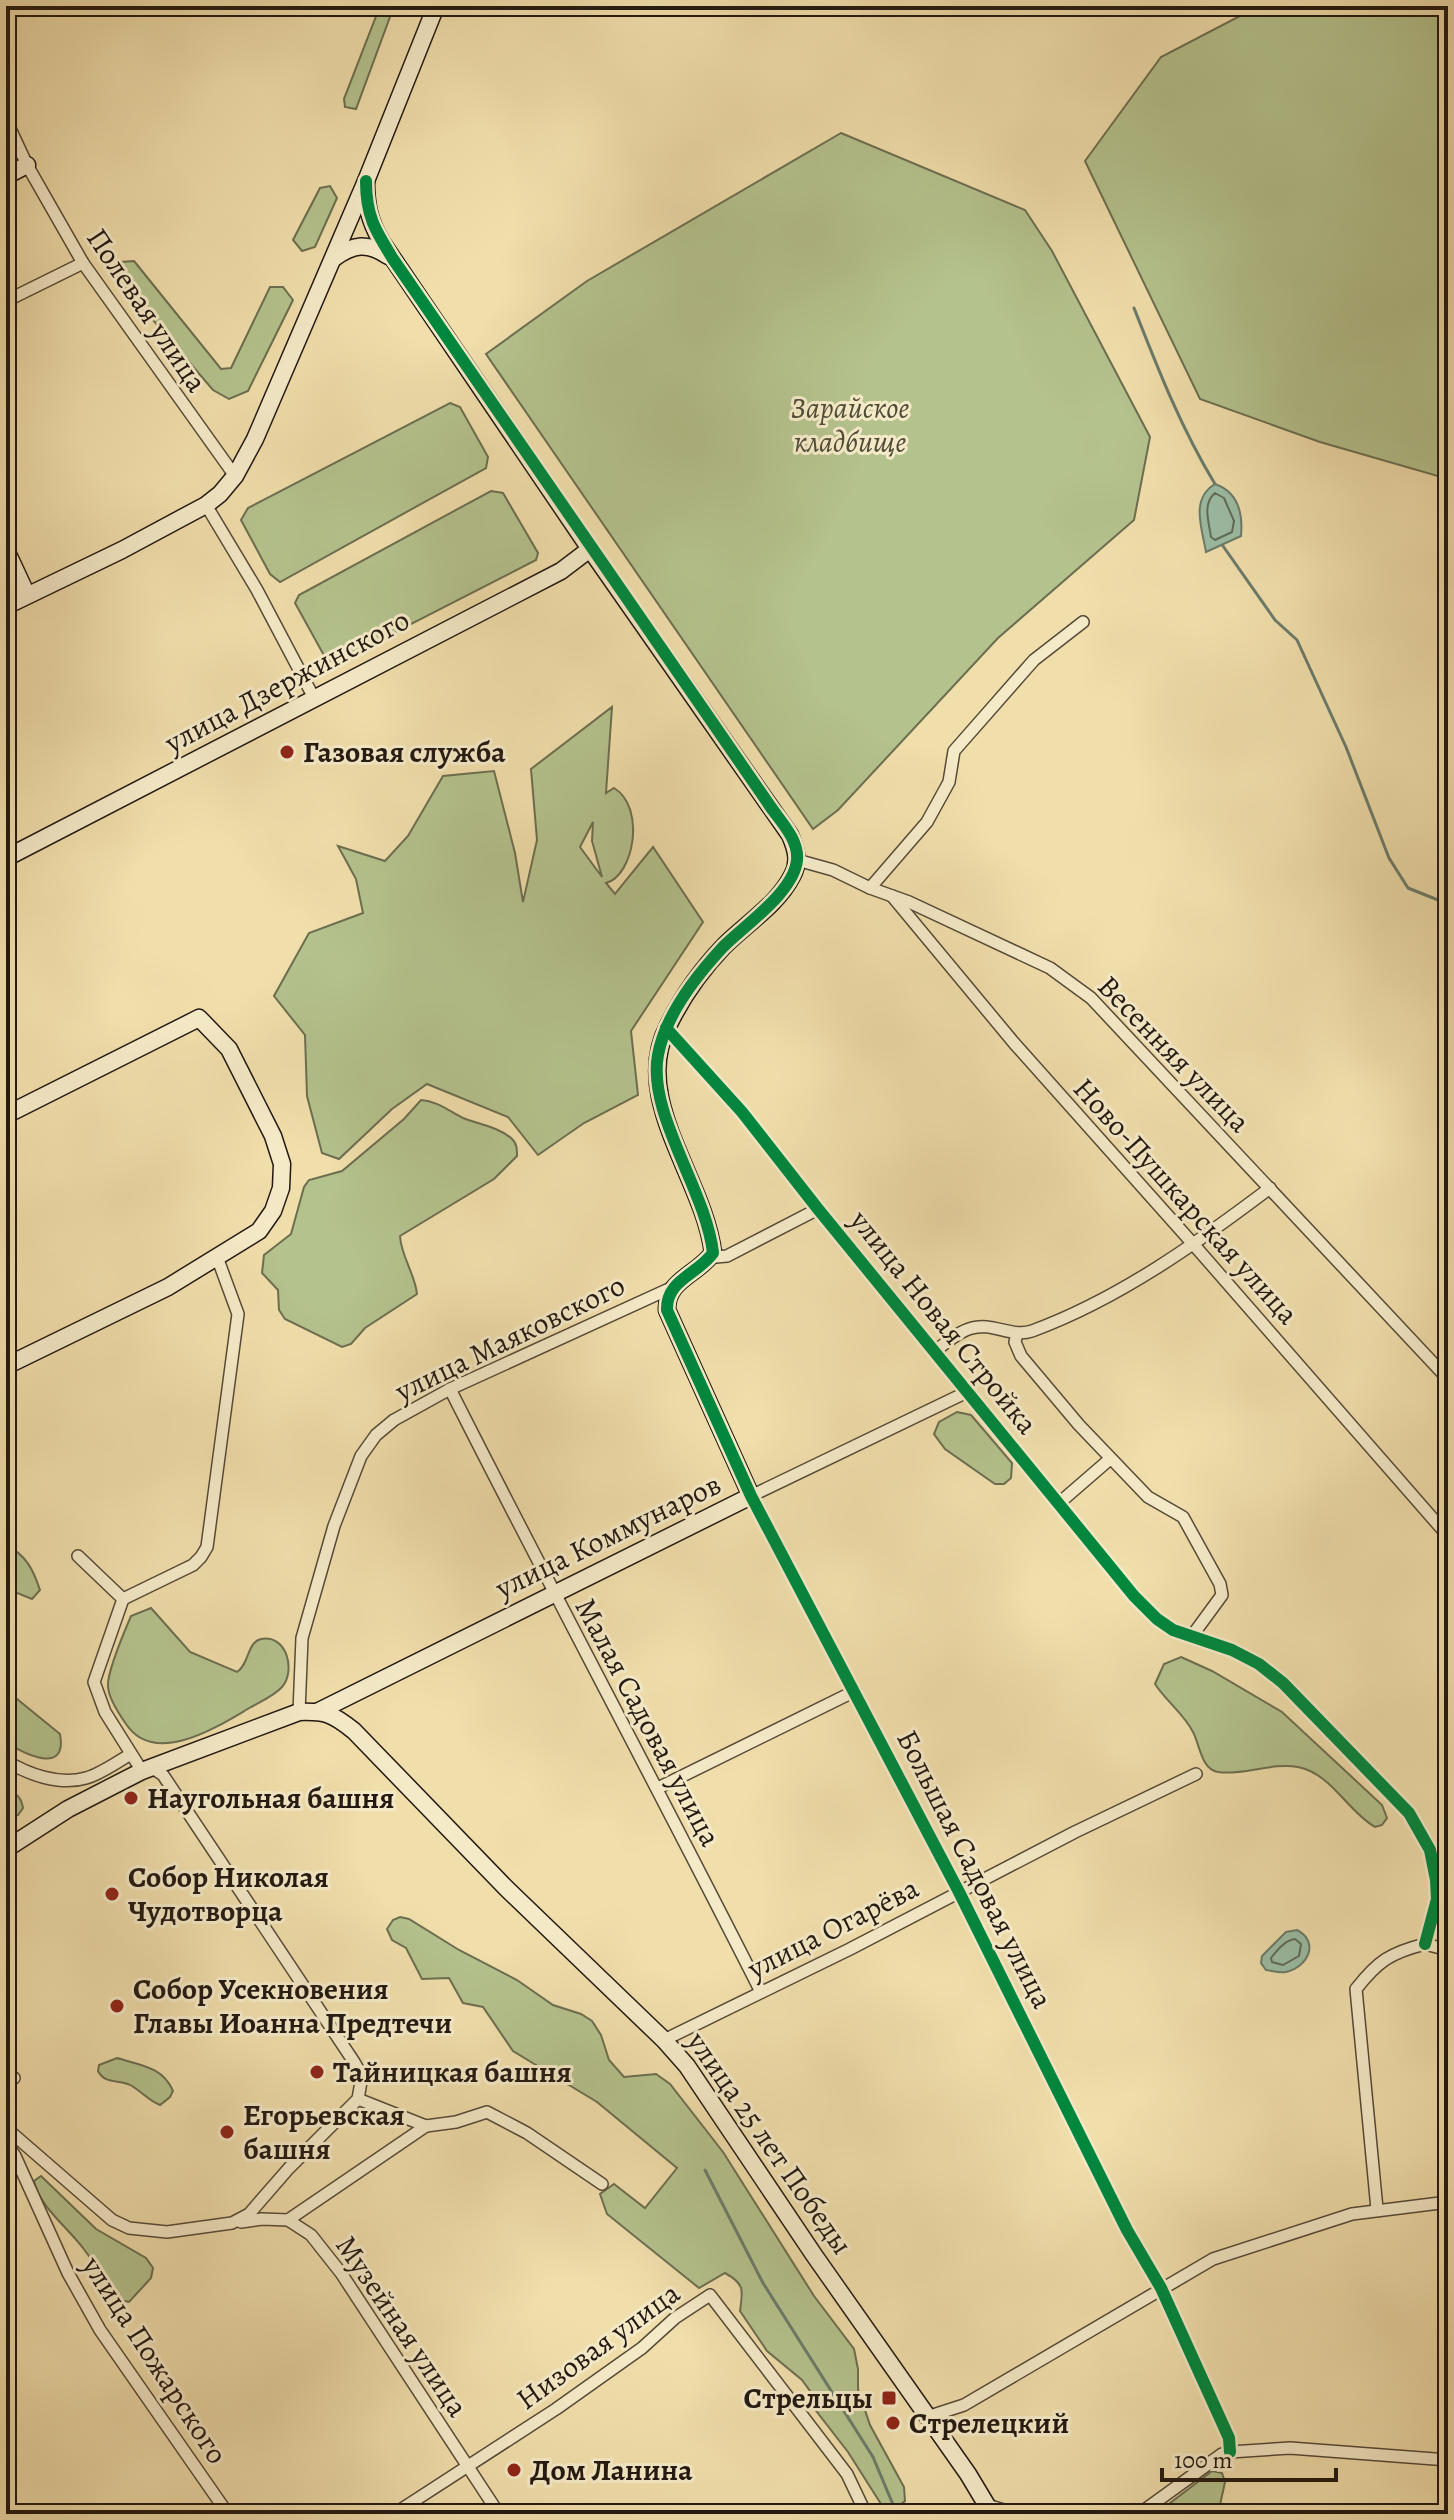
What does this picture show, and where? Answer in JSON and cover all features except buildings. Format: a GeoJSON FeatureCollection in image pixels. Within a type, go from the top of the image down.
{"type":"FeatureCollection","features":[{"type":"Feature","properties":{"kind":"street"},"geometry":{"type":"LineString","coordinates":[[6,606],[206,505],[235,476],[255,439],[366,181],[436,6]]}},
{"type":"Feature","properties":{"kind":"street","name":"Полевая улица"},"geometry":{"type":"LineString","coordinates":[[6,120],[27,165],[83,263],[235,476]]}},
{"type":"Feature","properties":{"kind":"street"},"geometry":{"type":"LineString","coordinates":[[6,176],[27,165]]}},
{"type":"Feature","properties":{"kind":"street"},"geometry":{"type":"LineString","coordinates":[[366,181],[370,221],[393,259],[796,848],[793,875],[784,888],[707,965],[666,1028],[656,1064],[657,1093],[701,1203],[716,1257],[727,1256],[818,1209]]}},
{"type":"Feature","properties":{"kind":"street"},"geometry":{"type":"LineString","coordinates":[[332,259],[353,246],[362,245],[377,248],[393,259]]}},
{"type":"Feature","properties":{"kind":"street"},"geometry":{"type":"LineString","coordinates":[[6,301],[83,263]]}},
{"type":"Feature","properties":{"kind":"street"},"geometry":{"type":"LineString","coordinates":[[206,505],[257,590],[314,698]]}},
{"type":"Feature","properties":{"kind":"street","name":"улица Дзержинского"},"geometry":{"type":"LineString","coordinates":[[6,858],[561,571],[590,549]]}},
{"type":"Feature","properties":{"kind":"street"},"geometry":{"type":"LineString","coordinates":[[6,550],[27,595]]}},
{"type":"Feature","properties":{"kind":"street"},"geometry":{"type":"LineString","coordinates":[[870,888],[927,822],[949,782],[954,751],[1034,660],[1083,622]]}},
{"type":"Feature","properties":{"kind":"street","name":"Весенняя улица"},"geometry":{"type":"LineString","coordinates":[[797,860],[833,870],[1050,968],[1091,998],[1448,1379]]}},
{"type":"Feature","properties":{"kind":"street","name":"Ново-Пушкарская улица"},"geometry":{"type":"LineString","coordinates":[[892,896],[1014,1043],[1448,1536]]}},
{"type":"Feature","properties":{"kind":"street"},"geometry":{"type":"LineString","coordinates":[[6,1115],[199,1018],[229,1049],[273,1136],[282,1164],[281,1188],[273,1211],[259,1231],[168,1287],[6,1366]]}},
{"type":"Feature","properties":{"kind":"street","name":"улица Новая Стройка"},"geometry":{"type":"LineString","coordinates":[[666,1028],[742,1112],[1141,1604],[1173,1630],[1232,1650],[1259,1664],[1283,1683],[1409,1813],[1430,1850],[1436,1880],[1437,1899],[1425,1944]]}},
{"type":"Feature","properties":{"kind":"street"},"geometry":{"type":"LineString","coordinates":[[935,1351],[973,1327],[1030,1332],[1099,1300],[1194,1245],[1270,1188]]}},
{"type":"Feature","properties":{"kind":"street"},"geometry":{"type":"LineString","coordinates":[[671,1288],[706,1263],[713,1253]]}},
{"type":"Feature","properties":{"kind":"street"},"geometry":{"type":"LineString","coordinates":[[217,1257],[238,1314],[207,1547],[193,1565],[123,1599],[94,1682],[105,1712],[131,1754],[147,1769],[163,1775],[362,2076],[358,2099],[289,2168],[262,2202],[232,2223]]}},
{"type":"Feature","properties":{"kind":"street","name":"Большая Садовая улица"},"geometry":{"type":"LineString","coordinates":[[671,1288],[667,1310],[751,1496],[959,1892],[1127,2230],[1161,2288],[1229,2438],[1226,2453]]}},
{"type":"Feature","properties":{"kind":"street","name":"улица Маяковского"},"geometry":{"type":"LineString","coordinates":[[299,1712],[302,1638],[334,1526],[361,1456],[376,1435],[394,1420],[450,1389],[671,1288]]}},
{"type":"Feature","properties":{"kind":"street"},"geometry":{"type":"LineString","coordinates":[[1017,1333],[1015,1342],[1021,1356],[1110,1459],[1148,1497],[1183,1517],[1220,1584],[1222,1595],[1192,1636]]}},
{"type":"Feature","properties":{"kind":"street","name":"Малая Садовая улица"},"geometry":{"type":"LineString","coordinates":[[450,1389],[553,1594],[658,1788],[761,1992]]}},
{"type":"Feature","properties":{"kind":"street","name":"улица Коммунаров"},"geometry":{"type":"LineString","coordinates":[[319,1711],[967,1392]]}},
{"type":"Feature","properties":{"kind":"street"},"geometry":{"type":"LineString","coordinates":[[1058,1504],[1110,1459]]}},
{"type":"Feature","properties":{"kind":"street"},"geometry":{"type":"LineString","coordinates":[[78,1556],[123,1599]]}},
{"type":"Feature","properties":{"kind":"street"},"geometry":{"type":"LineString","coordinates":[[658,1788],[855,1691]]}},
{"type":"Feature","properties":{"kind":"street"},"geometry":{"type":"LineString","coordinates":[[6,1849],[68,1809],[147,1769],[299,1712],[319,1711]]}},
{"type":"Feature","properties":{"kind":"street","name":"улица 25 лет Победы"},"geometry":{"type":"LineString","coordinates":[[319,1711],[334,1715],[354,1731],[506,1888],[664,2040],[687,2066],[990,2510]]}},
{"type":"Feature","properties":{"kind":"street"},"geometry":{"type":"LineString","coordinates":[[6,1761],[27,1773],[54,1779],[85,1779],[131,1754]]}},
{"type":"Feature","properties":{"kind":"street","name":"улица Огарёва"},"geometry":{"type":"LineString","coordinates":[[664,2040],[1196,1774]]}},
{"type":"Feature","properties":{"kind":"street"},"geometry":{"type":"LineString","coordinates":[[1377,2209],[1356,1989],[1374,1967],[1389,1955],[1425,1944],[1448,1950]]}},
{"type":"Feature","properties":{"kind":"street"},"geometry":{"type":"LineString","coordinates":[[358,2099],[426,2126]]}},
{"type":"Feature","properties":{"kind":"street"},"geometry":{"type":"LineString","coordinates":[[6,2128],[112,2220],[129,2228],[167,2232],[262,2219],[288,2220],[426,2126],[456,2122],[487,2112],[527,2133],[602,2184]]}},
{"type":"Feature","properties":{"kind":"street","name":"улица Пожарского"},"geometry":{"type":"LineString","coordinates":[[6,2143],[15,2156],[68,2273],[100,2330],[228,2514]]}},
{"type":"Feature","properties":{"kind":"street"},"geometry":{"type":"LineString","coordinates":[[927,2417],[964,2405],[1213,2259],[1352,2214],[1448,2202]]}},
{"type":"Feature","properties":{"kind":"street","name":"Музейная улица"},"geometry":{"type":"LineString","coordinates":[[288,2220],[311,2235],[341,2273],[499,2514]]}},
{"type":"Feature","properties":{"kind":"street","name":"Низовая улица"},"geometry":{"type":"LineString","coordinates":[[394,2514],[556,2409],[710,2295],[847,2474],[866,2514]]}},
{"type":"Feature","properties":{"kind":"street"},"geometry":{"type":"LineString","coordinates":[[1139,2514],[1226,2453],[1290,2448],[1448,2460]]}},
{"type":"Feature","properties":{"kind":"street"},"geometry":{"type":"LineString","coordinates":[[990,2510],[1017,2514]]}},
{"type":"Feature","properties":{"kind":"green space"},"geometry":{"type":"Polygon","coordinates":[[[380,6],[394,6],[356,109],[345,107],[344,99],[380,6]]]}},
{"type":"Feature","properties":{"kind":"green space"},"geometry":{"type":"Polygon","coordinates":[[[1259,6],[1448,6],[1448,479],[1320,442],[1200,399],[1085,161],[1161,57],[1259,6]]]}},
{"type":"Feature","properties":{"kind":"green space","name":"Зарайское кладбище"},"geometry":{"type":"Polygon","coordinates":[[[841,133],[1025,210],[1052,251],[1150,437],[1134,520],[998,638],[838,810],[813,829],[486,354],[587,281],[841,133]]]}},
{"type":"Feature","properties":{"kind":"green space"},"geometry":{"type":"Polygon","coordinates":[[[330,186],[337,198],[315,247],[302,251],[293,240],[320,188],[330,186]]]}},
{"type":"Feature","properties":{"kind":"green space"},"geometry":{"type":"Polygon","coordinates":[[[134,261],[221,369],[231,368],[270,287],[283,287],[293,300],[248,391],[229,399],[213,390],[117,278],[120,262],[134,261]]]}},
{"type":"Feature","properties":{"kind":"green space"},"geometry":{"type":"Polygon","coordinates":[[[450,403],[460,407],[488,457],[486,468],[280,582],[270,574],[241,520],[248,508],[450,403]]]}},
{"type":"Feature","properties":{"kind":"green space"},"geometry":{"type":"Polygon","coordinates":[[[491,491],[503,493],[538,553],[536,560],[335,663],[326,659],[295,603],[299,595],[491,491]]]}},
{"type":"Feature","properties":{"kind":"green space"},"geometry":{"type":"Polygon","coordinates":[[[612,707],[606,793],[614,788],[624,797],[633,825],[624,868],[616,878],[606,883],[615,894],[653,847],[703,922],[631,1031],[638,1095],[584,1123],[538,1155],[508,1117],[427,1084],[392,1109],[339,1159],[322,1153],[307,1096],[305,1035],[274,996],[309,933],[363,913],[356,879],[338,846],[385,861],[408,836],[443,776],[494,771],[515,853],[523,902],[537,840],[531,769],[612,707]],[[593,822],[580,847],[602,877],[592,841],[593,822]]]}},
{"type":"Feature","properties":{"kind":"green space"},"geometry":{"type":"Polygon","coordinates":[[[421,1100],[438,1104],[463,1118],[506,1134],[514,1142],[517,1156],[494,1179],[400,1236],[417,1294],[365,1328],[351,1344],[342,1347],[285,1319],[279,1310],[278,1290],[262,1273],[264,1255],[291,1234],[304,1187],[309,1180],[342,1171],[404,1119],[421,1100]]]}},
{"type":"Feature","properties":{"kind":"green space"},"geometry":{"type":"Polygon","coordinates":[[[957,1412],[971,1415],[1012,1463],[1011,1478],[1004,1484],[995,1484],[945,1449],[934,1434],[939,1422],[957,1412]]]}},
{"type":"Feature","properties":{"kind":"green space"},"geometry":{"type":"Polygon","coordinates":[[[6,1545],[24,1558],[35,1576],[40,1590],[32,1599],[15,1592],[6,1597],[6,1545]]]}},
{"type":"Feature","properties":{"kind":"green space"},"geometry":{"type":"Polygon","coordinates":[[[151,1608],[190,1652],[237,1672],[256,1641],[270,1639],[277,1642],[283,1648],[288,1663],[286,1680],[270,1697],[201,1734],[168,1743],[152,1742],[138,1736],[114,1706],[108,1691],[108,1680],[131,1616],[151,1608]]]}},
{"type":"Feature","properties":{"kind":"green space"},"geometry":{"type":"Polygon","coordinates":[[[1181,1657],[1212,1671],[1282,1712],[1382,1805],[1387,1818],[1382,1825],[1375,1827],[1320,1777],[1298,1767],[1278,1766],[1227,1773],[1212,1770],[1202,1756],[1189,1725],[1155,1684],[1164,1664],[1181,1657]]]}},
{"type":"Feature","properties":{"kind":"green space"},"geometry":{"type":"Polygon","coordinates":[[[6,1690],[60,1734],[61,1747],[57,1755],[51,1758],[33,1756],[6,1742],[6,1690]]]}},
{"type":"Feature","properties":{"kind":"green space"},"geometry":{"type":"Polygon","coordinates":[[[6,1791],[16,1794],[21,1801],[23,1808],[18,1815],[6,1817],[6,1791]]]}},
{"type":"Feature","properties":{"kind":"green space"},"geometry":{"type":"Polygon","coordinates":[[[400,1917],[409,1919],[459,1950],[517,1980],[553,2005],[592,2021],[601,2035],[609,2060],[624,2077],[656,2074],[670,2084],[723,2152],[814,2296],[854,2349],[858,2389],[870,2425],[904,2487],[905,2501],[892,2511],[885,2510],[848,2452],[807,2399],[810,2391],[802,2380],[767,2351],[740,2311],[742,2293],[736,2281],[725,2273],[699,2288],[607,2214],[600,2194],[614,2184],[645,2208],[677,2168],[597,2102],[513,2051],[483,2007],[463,2003],[449,1978],[422,1979],[406,1948],[392,1940],[387,1929],[393,1920],[400,1917]]]}},
{"type":"Feature","properties":{"kind":"green space"},"geometry":{"type":"Polygon","coordinates":[[[117,2058],[157,2072],[169,2083],[173,2091],[170,2097],[160,2105],[132,2086],[101,2075],[99,2065],[117,2058]]]}},
{"type":"Feature","properties":{"kind":"green space"},"geometry":{"type":"Polygon","coordinates":[[[41,2176],[96,2229],[146,2258],[153,2268],[151,2278],[129,2302],[120,2300],[83,2248],[41,2199],[34,2181],[41,2176]]]}},
{"type":"Feature","properties":{"kind":"green space"},"geometry":{"type":"Polygon","coordinates":[[[1212,2471],[1222,2473],[1225,2482],[1218,2514],[1167,2514],[1165,2507],[1212,2471]]]}},
{"type":"Feature","properties":{"kind":"water"},"geometry":{"type":"Polygon","coordinates":[[[1215,484],[1234,498],[1241,520],[1241,536],[1206,552],[1200,506],[1207,490],[1215,484]]]}},
{"type":"Feature","properties":{"kind":"water"},"geometry":{"type":"Polygon","coordinates":[[[1297,1930],[1308,1941],[1305,1960],[1286,1972],[1266,1970],[1261,1963],[1262,1956],[1286,1932],[1297,1930]]]}},
{"type":"Feature","properties":{"kind":"waterway"},"geometry":{"type":"LineString","coordinates":[[1134,308],[1181,420],[1215,484]]}},
{"type":"Feature","properties":{"kind":"waterway"},"geometry":{"type":"LineString","coordinates":[[1223,546],[1275,620],[1297,640],[1346,747],[1389,858],[1408,888],[1448,904]]}},
{"type":"Feature","properties":{"kind":"waterway"},"geometry":{"type":"LineString","coordinates":[[705,2170],[763,2283],[873,2457],[897,2514]]}},
{"type":"Feature","properties":{"kind":"cycle path"},"geometry":{"type":"LineString","coordinates":[[366,181],[373,222],[393,259],[795,845],[797,860],[787,884],[702,971],[683,997],[662,1040],[657,1078],[661,1102],[700,1204],[713,1253],[677,1285],[668,1300],[667,1310],[751,1496],[959,1892],[1127,2230],[1161,2288],[1229,2438],[1230,2452]]}},
{"type":"Feature","properties":{"kind":"cycle path"},"geometry":{"type":"LineString","coordinates":[[666,1028],[742,1112],[1134,1596],[1173,1630],[1232,1650],[1259,1664],[1283,1683],[1409,1813],[1430,1850],[1436,1880],[1437,1899],[1425,1944]]}},
{"type":"Feature","properties":{"kind":"place","name":"Газовая служба"},"geometry":{"type":"Point","coordinates":[287,752]}},
{"type":"Feature","properties":{"kind":"place","name":"Наугольная башня"},"geometry":{"type":"Point","coordinates":[131,1798]}},
{"type":"Feature","properties":{"kind":"place","name":"Собор Николая Чудотворца"},"geometry":{"type":"Point","coordinates":[112,1894]}},
{"type":"Feature","properties":{"kind":"place","name":"Собор Усекновения Главы Иоанна Предтечи"},"geometry":{"type":"Point","coordinates":[117,2006]}},
{"type":"Feature","properties":{"kind":"place","name":"Тайницкая башня"},"geometry":{"type":"Point","coordinates":[317,2072]}},
{"type":"Feature","properties":{"kind":"place","name":"Егорьевская башня"},"geometry":{"type":"Point","coordinates":[227,2132]}},
{"type":"Feature","properties":{"kind":"place","name":"Стрельцы"},"geometry":{"type":"Point","coordinates":[889,2398]}},
{"type":"Feature","properties":{"kind":"place","name":"Стрелецкий"},"geometry":{"type":"Point","coordinates":[893,2423]}},
{"type":"Feature","properties":{"kind":"place","name":"Дом Ланина"},"geometry":{"type":"Point","coordinates":[514,2470]}}]}
